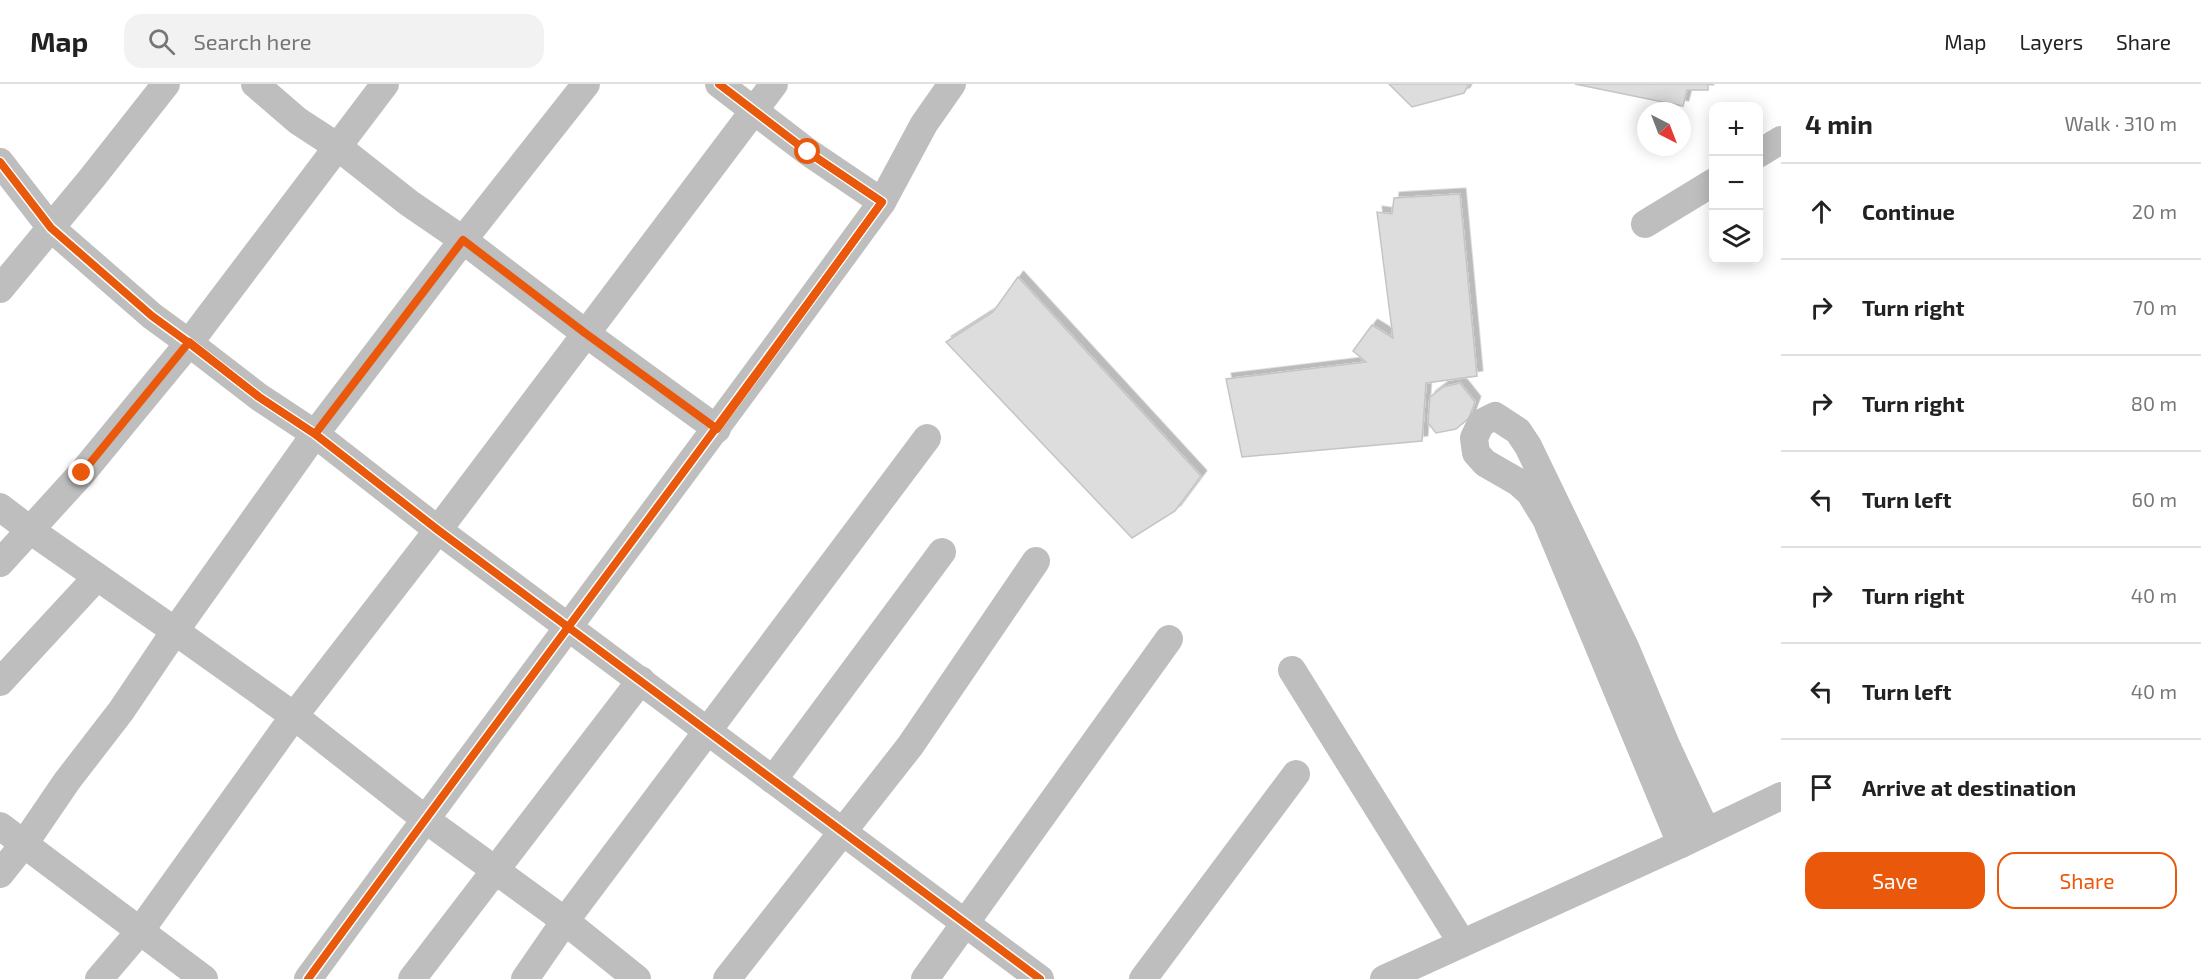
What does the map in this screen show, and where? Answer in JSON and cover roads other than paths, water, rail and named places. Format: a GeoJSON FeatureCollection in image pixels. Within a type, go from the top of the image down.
{"type":"FeatureCollection","features":[{"type":"Feature","properties":{"kind":"street"},"geometry":{"type":"LineString","coordinates":[[0,289],[166,84]]}},
{"type":"Feature","properties":{"kind":"street"},"geometry":{"type":"LineString","coordinates":[[0,563],[82,473],[189,342],[385,84]]}},
{"type":"Feature","properties":{"kind":"street"},"geometry":{"type":"LineString","coordinates":[[0,874],[24,844],[67,781],[122,711],[175,631],[315,434],[586,84]]}},
{"type":"Feature","properties":{"kind":"street"},"geometry":{"type":"LineString","coordinates":[[719,84],[808,152],[882,202]]}},
{"type":"Feature","properties":{"kind":"street"},"geometry":{"type":"LineString","coordinates":[[99,979],[140,931],[294,716],[438,530],[774,84]]}},
{"type":"Feature","properties":{"kind":"street"},"geometry":{"type":"LineString","coordinates":[[308,979],[567,627],[717,429],[882,202],[924,124],[952,84]]}},
{"type":"Feature","properties":{"kind":"street"},"geometry":{"type":"LineString","coordinates":[[263,87],[298,121],[338,147],[409,203],[463,240],[717,429]]}},
{"type":"Feature","properties":{"kind":"street"},"geometry":{"type":"LineString","coordinates":[[1763,151],[1781,140]]}},
{"type":"Feature","properties":{"kind":"street"},"geometry":{"type":"LineString","coordinates":[[0,162],[51,228],[152,316],[259,397],[315,434],[567,627],[1040,979]]}},
{"type":"Feature","properties":{"kind":"street"},"geometry":{"type":"LineString","coordinates":[[1645,224],[1709,184]]}},
{"type":"Feature","properties":{"kind":"street"},"geometry":{"type":"LineString","coordinates":[[1681,844],[1546,519],[1530,493],[1518,482],[1485,463],[1476,453],[1474,438],[1481,423],[1495,416],[1518,431],[1528,446],[1624,647],[1706,831]]}},
{"type":"Feature","properties":{"kind":"street"},"geometry":{"type":"LineString","coordinates":[[525,979],[565,921],[927,438]]}},
{"type":"Feature","properties":{"kind":"street"},"geometry":{"type":"LineString","coordinates":[[0,507],[294,716],[425,819],[565,921],[637,979]]}},
{"type":"Feature","properties":{"kind":"street"},"geometry":{"type":"LineString","coordinates":[[773,780],[942,552]]}},
{"type":"Feature","properties":{"kind":"street"},"geometry":{"type":"LineString","coordinates":[[727,979],[909,746],[1036,561]]}},
{"type":"Feature","properties":{"kind":"street"},"geometry":{"type":"LineString","coordinates":[[0,682],[97,578]]}},
{"type":"Feature","properties":{"kind":"street"},"geometry":{"type":"LineString","coordinates":[[925,979],[1169,639]]}},
{"type":"Feature","properties":{"kind":"street"},"geometry":{"type":"LineString","coordinates":[[1292,670],[1462,943]]}},
{"type":"Feature","properties":{"kind":"street"},"geometry":{"type":"LineString","coordinates":[[412,979],[641,680]]}},
{"type":"Feature","properties":{"kind":"street"},"geometry":{"type":"LineString","coordinates":[[1143,979],[1296,774]]}},
{"type":"Feature","properties":{"kind":"street"},"geometry":{"type":"LineString","coordinates":[[1384,979],[1781,796]]}},
{"type":"Feature","properties":{"kind":"street"},"geometry":{"type":"LineString","coordinates":[[0,826],[204,979]]}}]}
